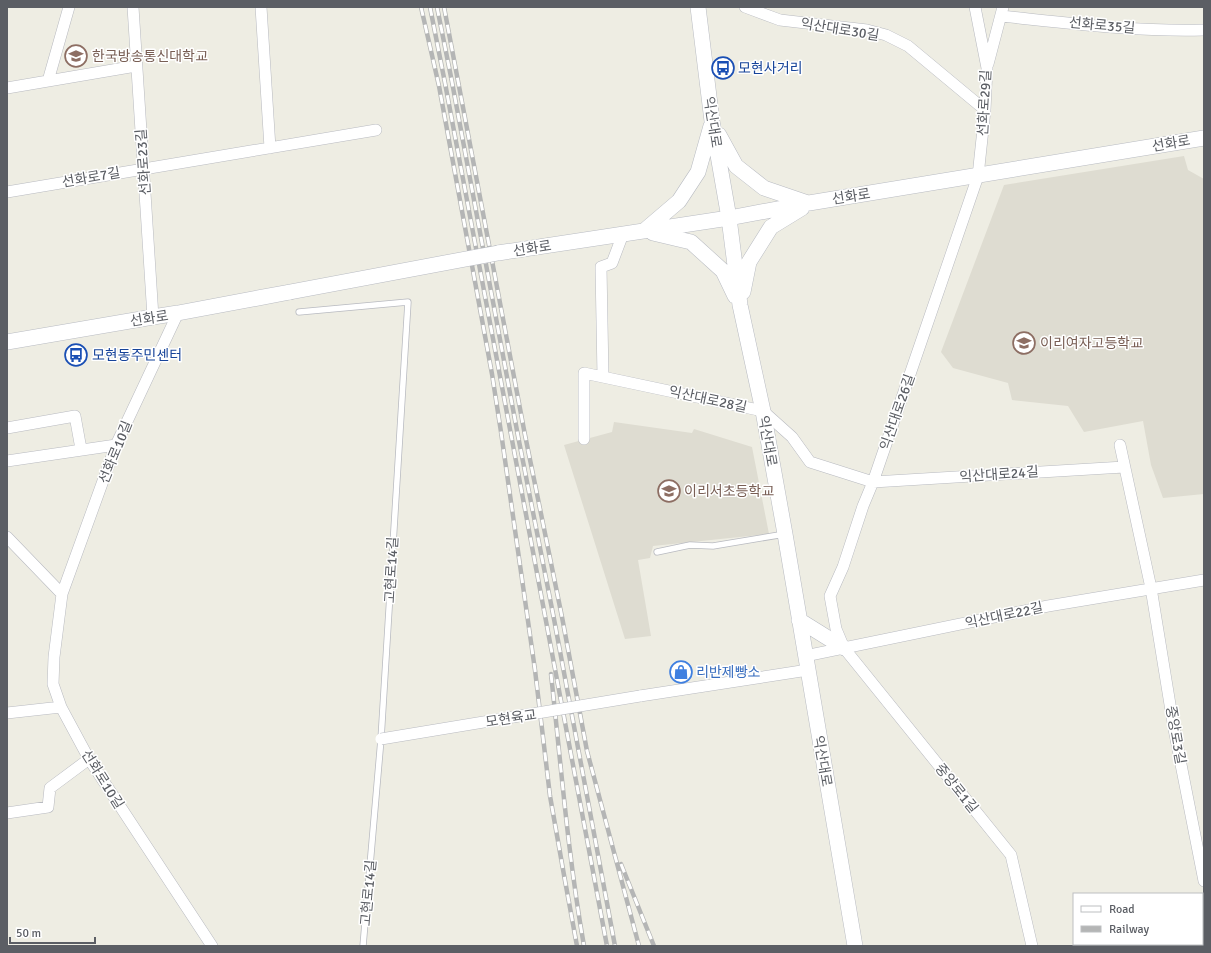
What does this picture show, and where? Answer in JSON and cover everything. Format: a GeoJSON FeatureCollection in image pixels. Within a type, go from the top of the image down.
{"type":"FeatureCollection","features":[{"type":"Feature","properties":{"kind":"main road","name":"익산대로"},"geometry":{"type":"LineString","coordinates":[[698,7],[712,121],[729,218],[740,305],[763,411],[856,946]]}},
{"type":"Feature","properties":{"kind":"main road"},"geometry":{"type":"LineString","coordinates":[[712,121],[736,166],[764,188],[809,203]]}},
{"type":"Feature","properties":{"kind":"main road"},"geometry":{"type":"LineString","coordinates":[[644,231],[679,202],[698,172],[712,121]]}},
{"type":"Feature","properties":{"kind":"main road","name":"선화로"},"geometry":{"type":"LineString","coordinates":[[7,342],[178,313],[498,253],[729,218],[809,203],[1204,138]]}},
{"type":"Feature","properties":{"kind":"main road"},"geometry":{"type":"LineString","coordinates":[[740,305],[749,262],[771,227],[809,203]]}},
{"type":"Feature","properties":{"kind":"main road"},"geometry":{"type":"LineString","coordinates":[[644,231],[692,242],[723,271],[740,305]]}},
{"type":"Feature","properties":{"kind":"main road"},"geometry":{"type":"LineString","coordinates":[[799,620],[844,648]]}},
{"type":"Feature","properties":{"kind":"street"},"geometry":{"type":"LineString","coordinates":[[48,81],[69,7]]}},
{"type":"Feature","properties":{"kind":"street","name":"선화로23길"},"geometry":{"type":"LineString","coordinates":[[133,7],[153,317]]}},
{"type":"Feature","properties":{"kind":"street"},"geometry":{"type":"LineString","coordinates":[[261,7],[270,148]]}},
{"type":"Feature","properties":{"kind":"street","name":"익산대로30길"},"geometry":{"type":"LineString","coordinates":[[745,7],[780,20],[867,30],[886,36],[908,46],[985,110]]}},
{"type":"Feature","properties":{"kind":"street","name":"선화로29길"},"geometry":{"type":"LineString","coordinates":[[975,7],[987,68],[985,110],[978,176]]}},
{"type":"Feature","properties":{"kind":"street"},"geometry":{"type":"LineString","coordinates":[[987,68],[1002,12]]}},
{"type":"Feature","properties":{"kind":"street","name":"선화로35길"},"geometry":{"type":"LineString","coordinates":[[1002,12],[1114,27],[1183,31],[1204,30]]}},
{"type":"Feature","properties":{"kind":"street"},"geometry":{"type":"LineString","coordinates":[[7,88],[136,66]]}},
{"type":"Feature","properties":{"kind":"street","name":"선화로7길"},"geometry":{"type":"LineString","coordinates":[[7,192],[376,130]]}},
{"type":"Feature","properties":{"kind":"street","name":"익산대로26길"},"geometry":{"type":"LineString","coordinates":[[844,648],[836,629],[830,596],[843,567],[863,506],[873,482],[978,176]]}},
{"type":"Feature","properties":{"kind":"street"},"geometry":{"type":"LineString","coordinates":[[603,377],[601,267],[612,263],[623,234]]}},
{"type":"Feature","properties":{"kind":"street","name":"선화로10길"},"geometry":{"type":"LineString","coordinates":[[178,313],[116,445],[62,594],[54,657],[53,684],[61,707],[89,759],[212,946]]}},
{"type":"Feature","properties":{"kind":"street","name":"익산대로28길"},"geometry":{"type":"LineString","coordinates":[[584,439],[584,373],[763,411],[792,437],[810,462],[873,482]]}},
{"type":"Feature","properties":{"kind":"street"},"geometry":{"type":"LineString","coordinates":[[7,428],[75,416],[81,449]]}},
{"type":"Feature","properties":{"kind":"street"},"geometry":{"type":"LineString","coordinates":[[7,461],[116,445]]}},
{"type":"Feature","properties":{"kind":"street"},"geometry":{"type":"LineString","coordinates":[[1120,445],[1151,588]]}},
{"type":"Feature","properties":{"kind":"street","name":"익산대로24길"},"geometry":{"type":"LineString","coordinates":[[873,482],[1124,467]]}},
{"type":"Feature","properties":{"kind":"street"},"geometry":{"type":"LineString","coordinates":[[7,537],[62,594]]}},
{"type":"Feature","properties":{"kind":"street","name":"익산대로22길"},"geometry":{"type":"LineString","coordinates":[[806,663],[844,648],[1048,606],[1204,580]]}},
{"type":"Feature","properties":{"kind":"street","name":"중앙로3길"},"geometry":{"type":"LineString","coordinates":[[1151,588],[1174,729],[1204,881]]}},
{"type":"Feature","properties":{"kind":"street","name":"중앙로1길"},"geometry":{"type":"LineString","coordinates":[[844,648],[1011,856],[1032,946]]}},
{"type":"Feature","properties":{"kind":"street","name":"모현육교"},"geometry":{"type":"LineString","coordinates":[[381,739],[640,696],[806,663]]}},
{"type":"Feature","properties":{"kind":"street"},"geometry":{"type":"LineString","coordinates":[[7,713],[61,707]]}},
{"type":"Feature","properties":{"kind":"street"},"geometry":{"type":"LineString","coordinates":[[7,813],[48,807],[50,788],[89,759]]}},
{"type":"Feature","properties":{"kind":"lane","name":"고현로14길"},"geometry":{"type":"LineString","coordinates":[[299,312],[408,302],[381,739],[363,946]]}},
{"type":"Feature","properties":{"kind":"lane"},"geometry":{"type":"LineString","coordinates":[[657,552],[690,545],[712,546],[785,534]]}},
{"type":"Feature","properties":{"kind":"shaded area"},"geometry":{"type":"Polygon","coordinates":[[[1184,156],[1188,170],[1204,179],[1204,494],[1163,498],[1151,465],[1143,421],[1084,432],[1068,406],[1012,400],[1008,383],[953,368],[941,352],[1004,185],[1184,156]]]}},
{"type":"Feature","properties":{"kind":"shaded area","name":"이리서초등학교"},"geometry":{"type":"Polygon","coordinates":[[[614,422],[692,433],[694,429],[752,447],[769,534],[653,546],[650,558],[638,560],[651,636],[625,639],[564,445],[612,432],[614,422]]]}},
{"type":"Feature","properties":{"kind":"railway"},"geometry":{"type":"LineString","coordinates":[[421,7],[439,86],[492,374],[535,670],[550,796],[577,946]]}},
{"type":"Feature","properties":{"kind":"railway"},"geometry":{"type":"LineString","coordinates":[[430,7],[607,946]]}},
{"type":"Feature","properties":{"kind":"railway"},"geometry":{"type":"LineString","coordinates":[[437,7],[615,946]]}},
{"type":"Feature","properties":{"kind":"railway"},"geometry":{"type":"LineString","coordinates":[[444,7],[525,435],[562,617],[587,751],[639,946]]}},
{"type":"Feature","properties":{"kind":"railway"},"geometry":{"type":"LineString","coordinates":[[551,674],[569,844],[584,946]]}},
{"type":"Feature","properties":{"kind":"railway"},"geometry":{"type":"LineString","coordinates":[[621,864],[654,946]]}},
{"type":"Feature","properties":{"kind":"place","name":"한국방송통신대학교"},"geometry":{"type":"Point","coordinates":[76,56]}},
{"type":"Feature","properties":{"kind":"place","name":"모현사거리"},"geometry":{"type":"Point","coordinates":[723,68]}},
{"type":"Feature","properties":{"kind":"place","name":"이리여자고등학교"},"geometry":{"type":"Point","coordinates":[1024,343]}},
{"type":"Feature","properties":{"kind":"place","name":"모현동주민센터"},"geometry":{"type":"Point","coordinates":[76,355]}},
{"type":"Feature","properties":{"kind":"place","name":"이리서초등학교"},"geometry":{"type":"Point","coordinates":[669,491]}},
{"type":"Feature","properties":{"kind":"place","name":"리반제빵소"},"geometry":{"type":"Point","coordinates":[681,672]}}]}
